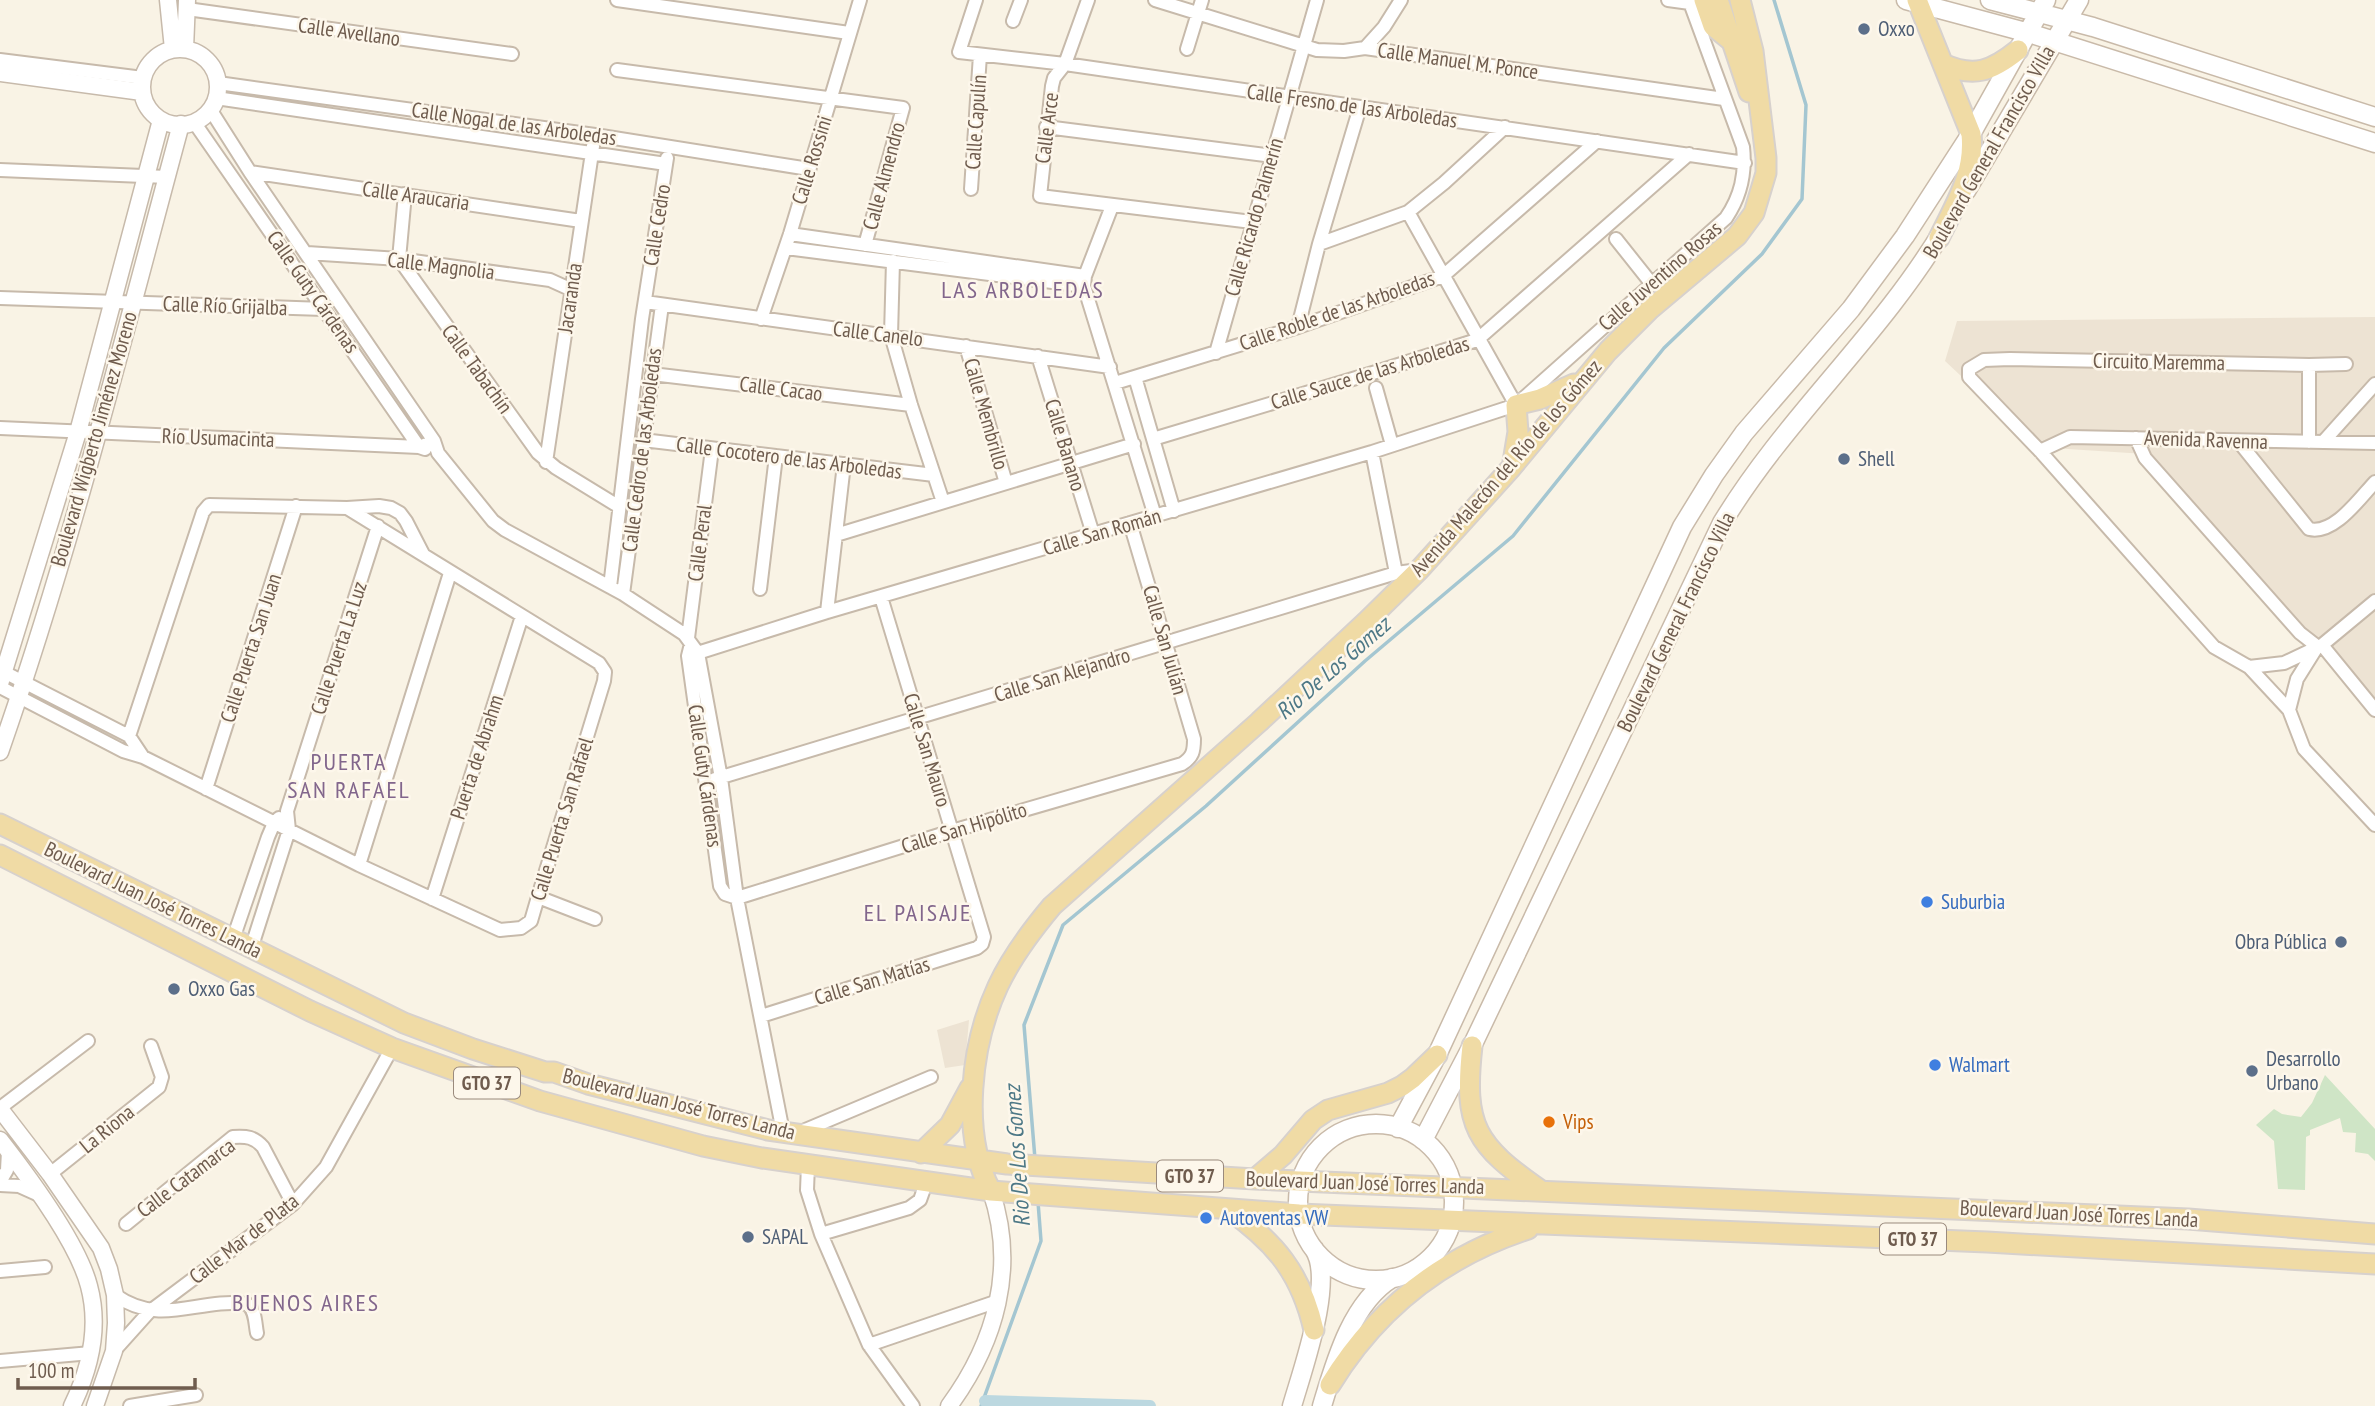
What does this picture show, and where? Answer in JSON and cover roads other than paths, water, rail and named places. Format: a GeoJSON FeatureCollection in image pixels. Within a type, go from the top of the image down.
{"type":"FeatureCollection","features":[{"type":"Feature","properties":{"kind":"main road"},"geometry":{"type":"LineString","coordinates":[[1718,0],[1764,138]]}},
{"type":"Feature","properties":{"kind":"main road","name":"Avenida Malecón del Río de los Gómez"},"geometry":{"type":"LineString","coordinates":[[974,1081],[984,1028],[998,986],[1019,948],[1052,906],[1259,722],[1419,570],[1511,468],[1582,380],[1649,310],[1737,236],[1754,214],[1766,173],[1764,138],[1753,51],[1741,0]]}},
{"type":"Feature","properties":{"kind":"main road"},"geometry":{"type":"LineString","coordinates":[[1990,0],[2043,7],[2067,20],[2375,117]]}},
{"type":"Feature","properties":{"kind":"main road"},"geometry":{"type":"LineString","coordinates":[[2082,0],[2093,27]]}},
{"type":"Feature","properties":{"kind":"main road","name":"Boulevard General Francisco Villa"},"geometry":{"type":"LineString","coordinates":[[1423,1140],[1472,1046],[1722,523],[1760,466],[1900,296],[1939,237],[2067,20],[2082,0]]}},
{"type":"Feature","properties":{"kind":"main road"},"geometry":{"type":"LineString","coordinates":[[1694,1],[1713,26],[1734,44]]}},
{"type":"Feature","properties":{"kind":"main road"},"geometry":{"type":"LineString","coordinates":[[1914,1],[2029,33],[2375,144]]}},
{"type":"Feature","properties":{"kind":"main road"},"geometry":{"type":"LineString","coordinates":[[1914,1],[1971,134],[1972,162],[1939,237]]}},
{"type":"Feature","properties":{"kind":"main road","name":"Boulevard General Francisco Villa"},"geometry":{"type":"LineString","coordinates":[[1398,1128],[1437,1055],[1682,527],[1744,433],[1880,272],[1971,134],[2043,7]]}},
{"type":"Feature","properties":{"kind":"main road"},"geometry":{"type":"LineString","coordinates":[[1943,64],[1964,72],[1983,70],[1997,65],[2018,50]]}},
{"type":"Feature","properties":{"kind":"main road"},"geometry":{"type":"LineString","coordinates":[[1511,468],[1517,445],[1516,405],[1552,395],[1582,380]]}},
{"type":"Feature","properties":{"kind":"main road","name":"Boulevard Juan José Torres Landa"},"geometry":{"type":"LineString","coordinates":[[0,824],[404,1023],[545,1072],[554,1072],[588,1084],[726,1121],[789,1133],[1007,1164],[1255,1179],[2176,1218],[2375,1234]]}},
{"type":"Feature","properties":{"kind":"main road","name":"Boulevard Juan José Torres Landa"},"geometry":{"type":"LineString","coordinates":[[0,855],[310,1012],[392,1048],[540,1101],[715,1149],[991,1191],[1299,1214],[2000,1242],[2375,1264]]}},
{"type":"Feature","properties":{"kind":"main road"},"geometry":{"type":"LineString","coordinates":[[1472,1046],[1469,1096],[1479,1134],[1499,1159],[1541,1190]]}},
{"type":"Feature","properties":{"kind":"main road"},"geometry":{"type":"LineString","coordinates":[[1255,1179],[1283,1155],[1313,1119],[1328,1110],[1388,1093],[1402,1086],[1437,1055]]}},
{"type":"Feature","properties":{"kind":"main road"},"geometry":{"type":"LineString","coordinates":[[922,1153],[950,1125],[974,1081]]}},
{"type":"Feature","properties":{"kind":"main road"},"geometry":{"type":"LineString","coordinates":[[974,1081],[972,1123],[978,1161],[991,1191]]}},
{"type":"Feature","properties":{"kind":"main road"},"geometry":{"type":"LineString","coordinates":[[1294,1400],[1319,1302],[1320,1258],[1312,1247],[1304,1231],[1299,1214],[1301,1181],[1313,1156],[1326,1142],[1342,1132],[1370,1125],[1398,1128],[1423,1140],[1445,1166],[1453,1188],[1451,1222],[1443,1241],[1430,1258],[1412,1270],[1392,1278],[1366,1279],[1331,1265],[1312,1247]]}},
{"type":"Feature","properties":{"kind":"main road"},"geometry":{"type":"LineString","coordinates":[[1227,1209],[1259,1233],[1289,1266],[1302,1288],[1314,1330]]}},
{"type":"Feature","properties":{"kind":"main road"},"geometry":{"type":"LineString","coordinates":[[1325,1397],[1367,1332],[1413,1288],[1468,1253],[1507,1236],[1546,1225]]}},
{"type":"Feature","properties":{"kind":"main road"},"geometry":{"type":"LineString","coordinates":[[1325,1397],[1343,1345],[1355,1321],[1370,1299],[1392,1278]]}},
{"type":"Feature","properties":{"kind":"street"},"geometry":{"type":"LineString","coordinates":[[167,0],[179,49]]}},
{"type":"Feature","properties":{"kind":"street"},"geometry":{"type":"LineString","coordinates":[[617,0],[849,33]]}},
{"type":"Feature","properties":{"kind":"street","name":"Calle Rossini"},"geometry":{"type":"LineString","coordinates":[[761,319],[786,248],[860,0]]}},
{"type":"Feature","properties":{"kind":"street","name":"Calle Fresno de las Arboledas"},"geometry":{"type":"LineString","coordinates":[[976,0],[959,52],[1065,64],[1745,163]]}},
{"type":"Feature","properties":{"kind":"street"},"geometry":{"type":"LineString","coordinates":[[1013,21],[1021,0]]}},
{"type":"Feature","properties":{"kind":"street","name":"Calle Arce"},"geometry":{"type":"LineString","coordinates":[[1088,0],[1065,64],[1054,78],[1052,86],[1040,197],[1112,206]]}},
{"type":"Feature","properties":{"kind":"street","name":"Calle Manuel M. Ponce"},"geometry":{"type":"LineString","coordinates":[[1156,0],[1200,6],[1303,47],[1330,52],[1365,48],[1724,99]]}},
{"type":"Feature","properties":{"kind":"street","name":"Calle Ricardo Palmerín"},"geometry":{"type":"LineString","coordinates":[[1216,353],[1317,0]]}},
{"type":"Feature","properties":{"kind":"street"},"geometry":{"type":"LineString","coordinates":[[1365,48],[1384,27],[1401,0]]}},
{"type":"Feature","properties":{"kind":"street"},"geometry":{"type":"LineString","coordinates":[[1668,0],[1694,1]]}},
{"type":"Feature","properties":{"kind":"street","name":"Calle Juventino Rosas"},"geometry":{"type":"LineString","coordinates":[[1516,405],[1726,218],[1737,202],[1743,184],[1743,147],[1724,99],[1694,1]]}},
{"type":"Feature","properties":{"kind":"street"},"geometry":{"type":"LineString","coordinates":[[179,49],[187,5]]}},
{"type":"Feature","properties":{"kind":"street","name":"Calle Avellano"},"geometry":{"type":"LineString","coordinates":[[187,5],[512,54]]}},
{"type":"Feature","properties":{"kind":"street"},"geometry":{"type":"LineString","coordinates":[[1187,49],[1200,6]]}},
{"type":"Feature","properties":{"kind":"street"},"geometry":{"type":"LineString","coordinates":[[179,49],[204,57],[211,65],[215,97],[188,123],[161,120],[152,113],[142,85],[149,65],[159,54],[179,49]]}},
{"type":"Feature","properties":{"kind":"street","name":"Calle Capulín"},"geometry":{"type":"LineString","coordinates":[[971,189],[980,55]]}},
{"type":"Feature","properties":{"kind":"street"},"geometry":{"type":"LineString","coordinates":[[0,60],[142,85]]}},
{"type":"Feature","properties":{"kind":"street"},"geometry":{"type":"LineString","coordinates":[[617,70],[832,98]]}},
{"type":"Feature","properties":{"kind":"street"},"geometry":{"type":"LineString","coordinates":[[0,73],[142,85]]}},
{"type":"Feature","properties":{"kind":"street","name":"Calle Nogal de las Arboledas"},"geometry":{"type":"LineString","coordinates":[[215,97],[595,135],[809,169]]}},
{"type":"Feature","properties":{"kind":"street","name":"Calle Nogal de las Arboledas"},"geometry":{"type":"LineString","coordinates":[[215,97],[666,164]]}},
{"type":"Feature","properties":{"kind":"street","name":"Calle Guty Cárdenas"},"geometry":{"type":"LineString","coordinates":[[215,97],[250,172],[436,447],[493,521],[623,594],[691,647],[721,778],[737,898],[789,1133]]}},
{"type":"Feature","properties":{"kind":"street","name":"Calle Almendro"},"geometry":{"type":"LineString","coordinates":[[832,98],[902,108],[865,245]]}},
{"type":"Feature","properties":{"kind":"street"},"geometry":{"type":"LineString","coordinates":[[1298,327],[1318,244],[1360,107]]}},
{"type":"Feature","properties":{"kind":"street","name":"Boulevard Wigberto Jiménez Moreno"},"geometry":{"type":"LineString","coordinates":[[1,681],[78,432],[161,120]]}},
{"type":"Feature","properties":{"kind":"street","name":"Calle Guty Cárdenas"},"geometry":{"type":"LineString","coordinates":[[188,123],[324,309],[419,447]]}},
{"type":"Feature","properties":{"kind":"street","name":"Boulevard Wigberto Jiménez Moreno"},"geometry":{"type":"LineString","coordinates":[[0,752],[22,690],[99,433],[167,177],[188,123]]}},
{"type":"Feature","properties":{"kind":"street"},"geometry":{"type":"LineString","coordinates":[[1046,127],[1273,156]]}},
{"type":"Feature","properties":{"kind":"street"},"geometry":{"type":"LineString","coordinates":[[1318,244],[1408,212],[1505,127]]}},
{"type":"Feature","properties":{"kind":"street","name":"Jacaranda"},"geometry":{"type":"LineString","coordinates":[[546,462],[595,135]]}},
{"type":"Feature","properties":{"kind":"street","name":"Calle Roble de las Arboledas"},"geometry":{"type":"LineString","coordinates":[[1115,383],[1298,327],[1443,276],[1597,141]]}},
{"type":"Feature","properties":{"kind":"street","name":"Calle Cedro"},"geometry":{"type":"LineString","coordinates":[[645,302],[669,148]]}},
{"type":"Feature","properties":{"kind":"street","name":"Calle Sauce de las Arboledas"},"geometry":{"type":"LineString","coordinates":[[1153,439],[1477,340],[1689,154]]}},
{"type":"Feature","properties":{"kind":"street"},"geometry":{"type":"LineString","coordinates":[[0,170],[167,177]]}},
{"type":"Feature","properties":{"kind":"street","name":"Calle Araucaria"},"geometry":{"type":"LineString","coordinates":[[250,172],[581,220]]}},
{"type":"Feature","properties":{"kind":"street"},"geometry":{"type":"LineString","coordinates":[[399,259],[405,194]]}},
{"type":"Feature","properties":{"kind":"street"},"geometry":{"type":"LineString","coordinates":[[1155,516],[1084,281],[1112,206],[1252,222]]}},
{"type":"Feature","properties":{"kind":"street"},"geometry":{"type":"LineString","coordinates":[[1408,212],[1477,340],[1516,405]]}},
{"type":"Feature","properties":{"kind":"street"},"geometry":{"type":"LineString","coordinates":[[790,234],[1084,281]]}},
{"type":"Feature","properties":{"kind":"street"},"geometry":{"type":"LineString","coordinates":[[1616,239],[1651,283]]}},
{"type":"Feature","properties":{"kind":"street"},"geometry":{"type":"LineString","coordinates":[[786,248],[1084,281]]}},
{"type":"Feature","properties":{"kind":"street","name":"Calle Magnolia"},"geometry":{"type":"LineString","coordinates":[[307,253],[399,259],[550,280],[572,290]]}},
{"type":"Feature","properties":{"kind":"street","name":"Calle Tabachín"},"geometry":{"type":"LineString","coordinates":[[399,259],[537,453],[546,462],[618,506]]}},
{"type":"Feature","properties":{"kind":"street"},"geometry":{"type":"LineString","coordinates":[[893,261],[891,335],[943,502]]}},
{"type":"Feature","properties":{"kind":"street","name":"Calle Río Grijalba"},"geometry":{"type":"LineString","coordinates":[[0,298],[324,309]]}},
{"type":"Feature","properties":{"kind":"street","name":"Calle Canelo"},"geometry":{"type":"LineString","coordinates":[[645,302],[1110,367]]}},
{"type":"Feature","properties":{"kind":"street","name":"Calle Cedro de las Arboledas"},"geometry":{"type":"LineString","coordinates":[[610,587],[645,302]]}},
{"type":"Feature","properties":{"kind":"street","name":"Calle Cedro de las Arboledas"},"geometry":{"type":"LineString","coordinates":[[623,594],[662,305]]}},
{"type":"Feature","properties":{"kind":"street","name":"Calle Membrillo"},"geometry":{"type":"LineString","coordinates":[[966,346],[1006,483]]}},
{"type":"Feature","properties":{"kind":"street","name":"Calle Banano"},"geometry":{"type":"LineString","coordinates":[[1038,356],[1093,534]]}},
{"type":"Feature","properties":{"kind":"street","name":"Circuito Maremma"},"geometry":{"type":"LineString","coordinates":[[2040,451],[1969,377],[1969,369],[1984,359],[2346,364]]}},
{"type":"Feature","properties":{"kind":"street"},"geometry":{"type":"LineString","coordinates":[[2309,365],[2309,442]]}},
{"type":"Feature","properties":{"kind":"street","name":"Calle Cacao"},"geometry":{"type":"LineString","coordinates":[[652,374],[911,405]]}},
{"type":"Feature","properties":{"kind":"street"},"geometry":{"type":"LineString","coordinates":[[1135,377],[1174,511]]}},
{"type":"Feature","properties":{"kind":"street"},"geometry":{"type":"LineString","coordinates":[[2323,442],[2375,384]]}},
{"type":"Feature","properties":{"kind":"street"},"geometry":{"type":"LineString","coordinates":[[1376,387],[1392,445]]}},
{"type":"Feature","properties":{"kind":"street","name":"Calle San Román"},"geometry":{"type":"LineString","coordinates":[[691,647],[827,612],[1174,511],[1372,452],[1516,405]]}},
{"type":"Feature","properties":{"kind":"street","name":"Río Usumacinta"},"geometry":{"type":"LineString","coordinates":[[0,428],[419,447]]}},
{"type":"Feature","properties":{"kind":"street","name":"Avenida Ravenna"},"geometry":{"type":"LineString","coordinates":[[2040,451],[2070,437],[2375,443]]}},
{"type":"Feature","properties":{"kind":"street"},"geometry":{"type":"LineString","coordinates":[[2136,438],[2146,458],[2300,633],[2320,645],[2375,709]]}},
{"type":"Feature","properties":{"kind":"street","name":"Calle Cocotero de las Arboledas"},"geometry":{"type":"LineString","coordinates":[[643,440],[934,475]]}},
{"type":"Feature","properties":{"kind":"street"},"geometry":{"type":"LineString","coordinates":[[2239,442],[2309,529],[2319,531],[2334,525],[2375,482]]}},
{"type":"Feature","properties":{"kind":"street"},"geometry":{"type":"LineString","coordinates":[[836,535],[1134,444]]}},
{"type":"Feature","properties":{"kind":"street"},"geometry":{"type":"LineString","coordinates":[[419,447],[436,447]]}},
{"type":"Feature","properties":{"kind":"street","name":"Calle Peral"},"geometry":{"type":"LineString","coordinates":[[691,647],[712,449]]}},
{"type":"Feature","properties":{"kind":"street"},"geometry":{"type":"LineString","coordinates":[[2040,451],[2214,647],[2249,667],[2288,710],[2304,749],[2375,825]]}},
{"type":"Feature","properties":{"kind":"street"},"geometry":{"type":"LineString","coordinates":[[1372,452],[1396,573]]}},
{"type":"Feature","properties":{"kind":"street"},"geometry":{"type":"LineString","coordinates":[[760,589],[776,456]]}},
{"type":"Feature","properties":{"kind":"street"},"geometry":{"type":"LineString","coordinates":[[827,612],[844,464]]}},
{"type":"Feature","properties":{"kind":"street","name":"Calle Puerta San Rafael"},"geometry":{"type":"LineString","coordinates":[[129,736],[203,512],[209,505],[391,508],[400,513],[425,558]]}},
{"type":"Feature","properties":{"kind":"street","name":"Calle Puerta San Juan"},"geometry":{"type":"LineString","coordinates":[[206,789],[296,506]]}},
{"type":"Feature","properties":{"kind":"street","name":"Calle Puerta San Rafael"},"geometry":{"type":"LineString","coordinates":[[22,690],[59,718],[359,865],[500,930],[521,928],[531,921],[605,672],[599,663],[347,508]]}},
{"type":"Feature","properties":{"kind":"street","name":"Calle San Julián"},"geometry":{"type":"LineString","coordinates":[[1130,523],[1194,738],[1191,758]]}},
{"type":"Feature","properties":{"kind":"street","name":"Calle Puerta La Luz"},"geometry":{"type":"LineString","coordinates":[[251,949],[289,830],[286,811],[378,526]]}},
{"type":"Feature","properties":{"kind":"street","name":"Calle San Alejandro"},"geometry":{"type":"LineString","coordinates":[[706,782],[1396,573],[1419,570]]}},
{"type":"Feature","properties":{"kind":"street"},"geometry":{"type":"LineString","coordinates":[[359,865],[450,573]]}},
{"type":"Feature","properties":{"kind":"street","name":"Calle San Mauro"},"geometry":{"type":"LineString","coordinates":[[880,597],[984,937],[982,944]]}},
{"type":"Feature","properties":{"kind":"street"},"geometry":{"type":"LineString","coordinates":[[2249,667],[2284,663],[2320,645],[2375,601]]}},
{"type":"Feature","properties":{"kind":"street","name":"Puerta de Abrahm"},"geometry":{"type":"LineString","coordinates":[[432,899],[522,616]]}},
{"type":"Feature","properties":{"kind":"street"},"geometry":{"type":"LineString","coordinates":[[2288,710],[2297,679],[2320,645]]}},
{"type":"Feature","properties":{"kind":"street","name":"Calle Guty Cárdenas"},"geometry":{"type":"LineString","coordinates":[[691,647],[720,886],[725,894],[737,898]]}},
{"type":"Feature","properties":{"kind":"street","name":"Calle Puerta San Rafael"},"geometry":{"type":"LineString","coordinates":[[1,681],[64,703],[129,736],[143,757]]}},
{"type":"Feature","properties":{"kind":"street"},"geometry":{"type":"LineString","coordinates":[[59,718],[64,703]]}},
{"type":"Feature","properties":{"kind":"street","name":"Calle San Hipólito"},"geometry":{"type":"LineString","coordinates":[[737,898],[952,831],[1182,764],[1191,758]]}},
{"type":"Feature","properties":{"kind":"street","name":"Calle Puerta La Luz"},"geometry":{"type":"LineString","coordinates":[[233,939],[274,822],[286,811]]}},
{"type":"Feature","properties":{"kind":"street"},"geometry":{"type":"LineString","coordinates":[[538,897],[595,919]]}},
{"type":"Feature","properties":{"kind":"street","name":"Calle San Matías"},"geometry":{"type":"LineString","coordinates":[[761,1016],[977,948],[982,944]]}},
{"type":"Feature","properties":{"kind":"street"},"geometry":{"type":"LineString","coordinates":[[88,1041],[0,1109],[50,1174],[101,1248],[109,1269],[115,1295],[114,1351],[94,1406]]}},
{"type":"Feature","properties":{"kind":"street","name":"La Riona"},"geometry":{"type":"LineString","coordinates":[[50,1174],[159,1087],[162,1083],[151,1046]]}},
{"type":"Feature","properties":{"kind":"street","name":"Calle Mar de Plata"},"geometry":{"type":"LineString","coordinates":[[114,1351],[149,1312],[293,1204],[326,1167],[392,1048]]}},
{"type":"Feature","properties":{"kind":"street"},"geometry":{"type":"LineString","coordinates":[[789,1133],[931,1077]]}},
{"type":"Feature","properties":{"kind":"street","name":"Calle Catamarca"},"geometry":{"type":"LineString","coordinates":[[126,1224],[233,1137],[245,1136],[256,1140],[263,1147],[293,1204]]}},
{"type":"Feature","properties":{"kind":"street"},"geometry":{"type":"LineString","coordinates":[[4,1145],[8,1164],[0,1183],[19,1186],[40,1195]]}},
{"type":"Feature","properties":{"kind":"street"},"geometry":{"type":"LineString","coordinates":[[4,1145],[75,1251],[89,1286],[93,1321],[91,1353],[72,1406]]}},
{"type":"Feature","properties":{"kind":"street"},"geometry":{"type":"LineString","coordinates":[[808,1165],[807,1190],[821,1234],[869,1345],[913,1406]]}},
{"type":"Feature","properties":{"kind":"street"},"geometry":{"type":"LineString","coordinates":[[821,1234],[909,1208],[920,1200],[926,1183]]}},
{"type":"Feature","properties":{"kind":"street"},"geometry":{"type":"LineString","coordinates":[[949,1406],[974,1367],[989,1334],[998,1301],[1002,1279],[1002,1238],[1000,1218],[991,1191]]}},
{"type":"Feature","properties":{"kind":"street"},"geometry":{"type":"LineString","coordinates":[[0,1271],[45,1267]]}},
{"type":"Feature","properties":{"kind":"street"},"geometry":{"type":"LineString","coordinates":[[115,1295],[128,1305],[149,1312],[247,1304],[251,1307],[257,1333]]}},
{"type":"Feature","properties":{"kind":"street"},"geometry":{"type":"LineString","coordinates":[[869,1345],[998,1301]]}},
{"type":"Feature","properties":{"kind":"street"},"geometry":{"type":"LineString","coordinates":[[0,1360],[91,1353]]}},
{"type":"Feature","properties":{"kind":"street"},"geometry":{"type":"LineString","coordinates":[[130,1406],[196,1395]]}},
{"type":"Feature","properties":{"kind":"waterway","name":"Rio De Los Gomez"},"geometry":{"type":"LineString","coordinates":[[1035,1159],[1024,1025],[1063,925],[1206,806],[1365,661],[1513,536],[1664,348],[1762,254],[1802,199],[1806,105],[1774,0]]}},
{"type":"Feature","properties":{"kind":"waterway","name":"Rio De Los Gomez"},"geometry":{"type":"LineString","coordinates":[[981,1406],[1041,1241],[1038,1202]]}},
{"type":"Feature","properties":{"kind":"waterway"},"geometry":{"type":"LineString","coordinates":[[985,1401],[1150,1406]]}},
{"type":"Feature","properties":{"kind":"place","name":"Oxxo"},"geometry":{"type":"Point","coordinates":[1864,29]}},
{"type":"Feature","properties":{"kind":"place","name":"Shell"},"geometry":{"type":"Point","coordinates":[1844,459]}},
{"type":"Feature","properties":{"kind":"place","name":"Suburbia"},"geometry":{"type":"Point","coordinates":[1927,902]}},
{"type":"Feature","properties":{"kind":"place","name":"Obra Pública"},"geometry":{"type":"Point","coordinates":[2341,942]}},
{"type":"Feature","properties":{"kind":"place","name":"Oxxo Gas"},"geometry":{"type":"Point","coordinates":[174,989]}},
{"type":"Feature","properties":{"kind":"place","name":"Walmart"},"geometry":{"type":"Point","coordinates":[1935,1065]}},
{"type":"Feature","properties":{"kind":"place","name":"Desarrollo Urbano"},"geometry":{"type":"Point","coordinates":[2252,1071]}},
{"type":"Feature","properties":{"kind":"place","name":"Vips"},"geometry":{"type":"Point","coordinates":[1549,1122]}},
{"type":"Feature","properties":{"kind":"place","name":"Autoventas VW"},"geometry":{"type":"Point","coordinates":[1206,1218]}},
{"type":"Feature","properties":{"kind":"place","name":"SAPAL"},"geometry":{"type":"Point","coordinates":[748,1237]}},
{"type":"Feature","properties":{"kind":"district","name":"LAS ARBOLEDAS"},"geometry":{"type":"Point","coordinates":[1023,290]}},
{"type":"Feature","properties":{"kind":"district","name":"PUERTA SAN RAFAEL"},"geometry":{"type":"Point","coordinates":[349,776]}},
{"type":"Feature","properties":{"kind":"district","name":"EL PAISAJE"},"geometry":{"type":"Point","coordinates":[918,913]}},
{"type":"Feature","properties":{"kind":"district","name":"BUENOS AIRES"},"geometry":{"type":"Point","coordinates":[306,1303]}}]}
